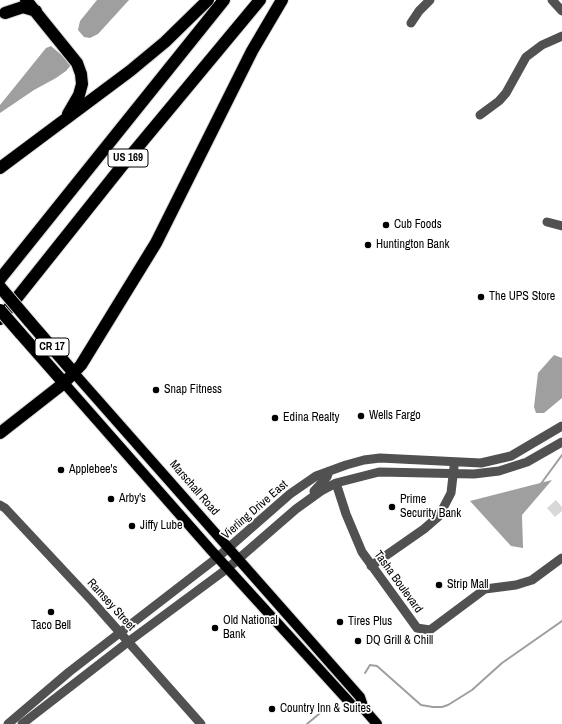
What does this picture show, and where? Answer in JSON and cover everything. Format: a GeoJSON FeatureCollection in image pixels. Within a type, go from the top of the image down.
{"type":"FeatureCollection","features":[{"type":"Feature","properties":{"kind":"highway"},"geometry":{"type":"LineString","coordinates":[[26,0],[77,63],[81,74],[82,84],[75,105],[60,124]]}},
{"type":"Feature","properties":{"kind":"highway"},"geometry":{"type":"LineString","coordinates":[[0,168],[60,124],[165,42],[208,0]]}},
{"type":"Feature","properties":{"kind":"highway","name":"US 169"},"geometry":{"type":"LineString","coordinates":[[0,279],[224,0]]}},
{"type":"Feature","properties":{"kind":"highway","name":"US 169"},"geometry":{"type":"LineString","coordinates":[[0,319],[122,166],[260,0]]}},
{"type":"Feature","properties":{"kind":"highway"},"geometry":{"type":"LineString","coordinates":[[0,433],[64,383],[74,373],[156,243],[252,51],[282,0]]}},
{"type":"Feature","properties":{"kind":"highway"},"geometry":{"type":"LineString","coordinates":[[5,13],[23,7],[36,11]]}},
{"type":"Feature","properties":{"kind":"highway","name":"Marschall Road"},"geometry":{"type":"LineString","coordinates":[[0,287],[74,373]]}},
{"type":"Feature","properties":{"kind":"highway","name":"Marschall Road"},"geometry":{"type":"LineString","coordinates":[[0,310],[64,383]]}},
{"type":"Feature","properties":{"kind":"main road","name":"Marschall Road"},"geometry":{"type":"LineString","coordinates":[[74,373],[360,697],[364,709],[377,724]]}},
{"type":"Feature","properties":{"kind":"main road","name":"Marschall Road"},"geometry":{"type":"LineString","coordinates":[[64,383],[218,557],[352,705],[364,709]]}},
{"type":"Feature","properties":{"kind":"street"},"geometry":{"type":"LineString","coordinates":[[411,23],[419,11],[430,0]]}},
{"type":"Feature","properties":{"kind":"street"},"geometry":{"type":"LineString","coordinates":[[552,0],[562,11]]}},
{"type":"Feature","properties":{"kind":"street"},"geometry":{"type":"LineString","coordinates":[[480,115],[499,101],[506,93],[526,56],[542,45],[562,36]]}},
{"type":"Feature","properties":{"kind":"street"},"geometry":{"type":"LineString","coordinates":[[547,222],[562,226]]}},
{"type":"Feature","properties":{"kind":"street","name":"Vierling Drive East"},"geometry":{"type":"LineString","coordinates":[[8,724],[120,632],[218,557],[290,494],[316,476],[329,470],[364,460],[380,458],[481,463],[511,456],[562,426]]}},
{"type":"Feature","properties":{"kind":"street"},"geometry":{"type":"LineString","coordinates":[[305,502],[336,483],[379,472],[474,474],[498,471],[527,462],[562,442]]}},
{"type":"Feature","properties":{"kind":"street"},"geometry":{"type":"LineString","coordinates":[[371,566],[424,529],[439,516],[451,493],[454,462]]}},
{"type":"Feature","properties":{"kind":"street"},"geometry":{"type":"LineString","coordinates":[[22,724],[239,559],[305,502],[328,477],[329,470]]}},
{"type":"Feature","properties":{"kind":"street","name":"Tasha Boulevard"},"geometry":{"type":"LineString","coordinates":[[336,483],[346,514],[362,552],[417,628],[430,630],[485,589],[516,585],[532,580],[562,558]]}},
{"type":"Feature","properties":{"kind":"street","name":"Ramsey Street"},"geometry":{"type":"LineString","coordinates":[[0,506],[5,508],[120,632],[201,724]]}},
{"type":"Feature","properties":{"kind":"shaded area"},"geometry":{"type":"Polygon","coordinates":[[[97,0],[129,0],[98,34],[90,38],[84,37],[78,30],[80,21],[97,0]]]}},
{"type":"Feature","properties":{"kind":"shaded area"},"geometry":{"type":"Polygon","coordinates":[[[51,46],[72,64],[66,71],[56,78],[34,90],[0,113],[0,105],[46,48],[51,46]]]}},
{"type":"Feature","properties":{"kind":"shaded area"},"geometry":{"type":"Polygon","coordinates":[[[554,355],[562,358],[562,398],[544,413],[536,413],[534,407],[538,373],[554,355]]]}},
{"type":"Feature","properties":{"kind":"shaded area"},"geometry":{"type":"Polygon","coordinates":[[[552,480],[522,515],[523,548],[511,546],[470,501],[552,480]]]}},
{"type":"Feature","properties":{"kind":"shaded area"},"geometry":{"type":"Polygon","coordinates":[[[556,500],[562,507],[562,511],[555,517],[547,508],[556,500]]]}},
{"type":"Feature","properties":{"kind":"waterway"},"geometry":{"type":"LineString","coordinates":[[540,485],[562,455]]}},
{"type":"Feature","properties":{"kind":"waterway"},"geometry":{"type":"LineString","coordinates":[[365,673],[370,665],[377,666],[421,705],[442,707],[448,705],[472,690],[502,663],[562,621]]}},
{"type":"Feature","properties":{"kind":"waterway"},"geometry":{"type":"LineString","coordinates":[[307,724],[326,708]]}},
{"type":"Feature","properties":{"kind":"place","name":"Cub Foods"},"geometry":{"type":"Point","coordinates":[386,225]}},
{"type":"Feature","properties":{"kind":"place","name":"Huntington Bank"},"geometry":{"type":"Point","coordinates":[368,245]}},
{"type":"Feature","properties":{"kind":"place","name":"The UPS Store"},"geometry":{"type":"Point","coordinates":[481,297]}},
{"type":"Feature","properties":{"kind":"place","name":"Snap Fitness"},"geometry":{"type":"Point","coordinates":[156,390]}},
{"type":"Feature","properties":{"kind":"place","name":"Wells Fargo"},"geometry":{"type":"Point","coordinates":[361,416]}},
{"type":"Feature","properties":{"kind":"place","name":"Edina Realty"},"geometry":{"type":"Point","coordinates":[275,418]}},
{"type":"Feature","properties":{"kind":"place","name":"Applebee's"},"geometry":{"type":"Point","coordinates":[61,470]}},
{"type":"Feature","properties":{"kind":"place","name":"Arby's"},"geometry":{"type":"Point","coordinates":[111,499]}},
{"type":"Feature","properties":{"kind":"place","name":"Prime Security Bank"},"geometry":{"type":"Point","coordinates":[392,507]}},
{"type":"Feature","properties":{"kind":"place","name":"Jiffy Lube"},"geometry":{"type":"Point","coordinates":[132,526]}},
{"type":"Feature","properties":{"kind":"place","name":"Strip Mall"},"geometry":{"type":"Point","coordinates":[439,585]}},
{"type":"Feature","properties":{"kind":"place","name":"Taco Bell"},"geometry":{"type":"Point","coordinates":[51,612]}},
{"type":"Feature","properties":{"kind":"place","name":"Tires Plus"},"geometry":{"type":"Point","coordinates":[340,622]}},
{"type":"Feature","properties":{"kind":"place","name":"Old National Bank"},"geometry":{"type":"Point","coordinates":[215,628]}},
{"type":"Feature","properties":{"kind":"place","name":"DQ Grill & Chill"},"geometry":{"type":"Point","coordinates":[358,641]}},
{"type":"Feature","properties":{"kind":"place","name":"Country Inn & Suites"},"geometry":{"type":"Point","coordinates":[272,709]}}]}
